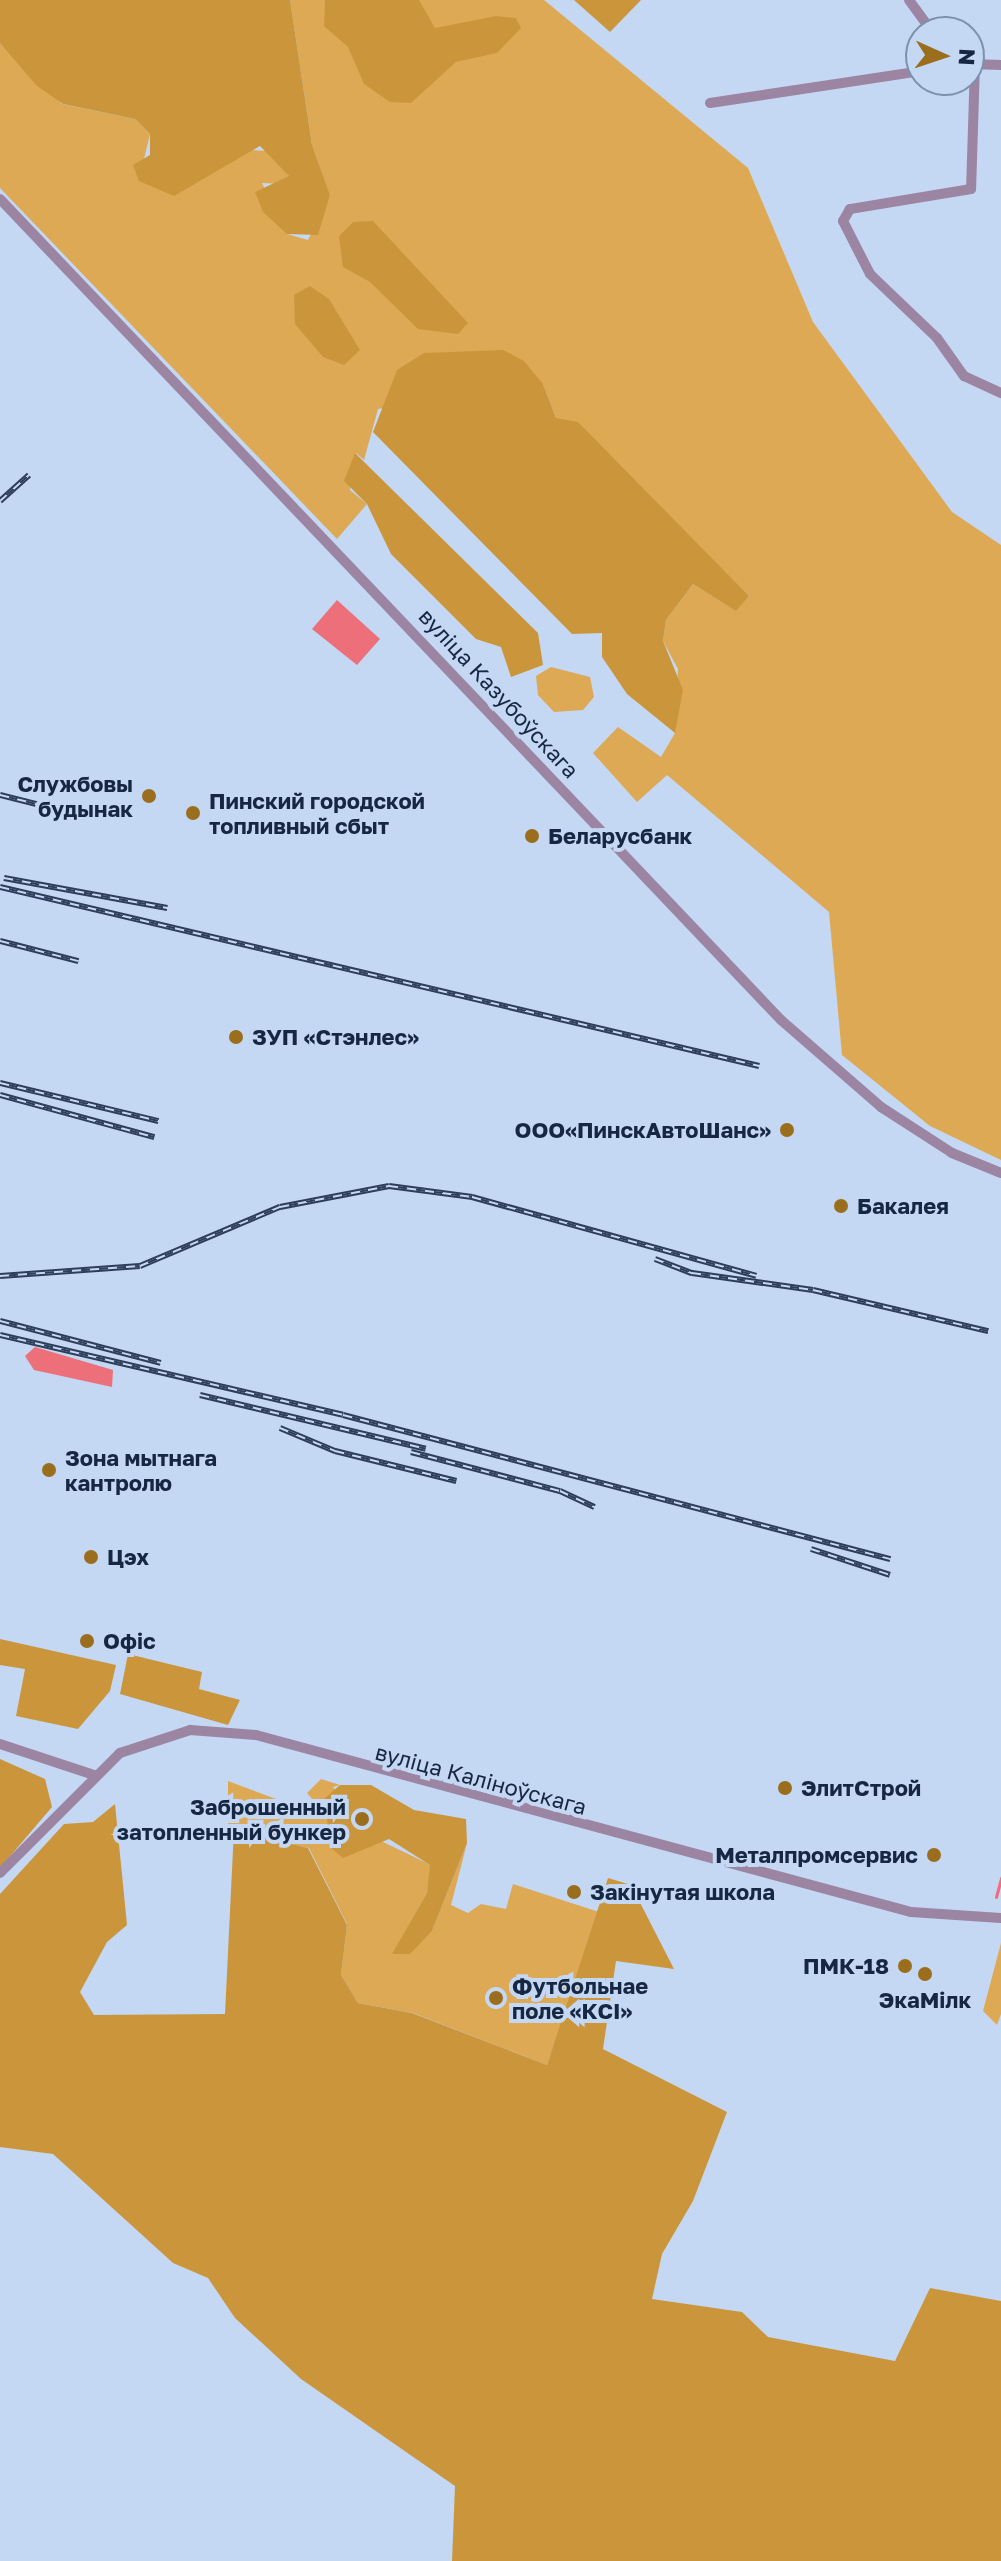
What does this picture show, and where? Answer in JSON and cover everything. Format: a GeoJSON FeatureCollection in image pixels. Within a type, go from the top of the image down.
{"type":"FeatureCollection","features":[{"type":"Feature","properties":{"kind":"street"},"geometry":{"type":"LineString","coordinates":[[710,103],[905,73]]}},
{"type":"Feature","properties":{"kind":"street"},"geometry":{"type":"LineString","coordinates":[[972,96],[971,189],[850,209],[843,221],[870,274],[937,338],[964,376],[1001,393]]}},
{"type":"Feature","properties":{"kind":"street","name":"вуліца Казубоўскага"},"geometry":{"type":"LineString","coordinates":[[0,199],[781,1020],[881,1107],[952,1153],[1001,1173]]}},
{"type":"Feature","properties":{"kind":"street","name":"вуліца Каліноўскага"},"geometry":{"type":"LineString","coordinates":[[0,1873],[94,1775],[162,1734],[256,1735],[885,1905],[1001,1918]]}},
{"type":"Feature","properties":{"kind":"street"},"geometry":{"type":"LineString","coordinates":[[0,1744],[94,1775]]}},
{"type":"Feature","properties":{"kind":"shaded area"},"geometry":{"type":"Polygon","coordinates":[[[0,0],[290,0],[312,145],[330,195],[318,235],[287,234],[263,212],[255,192],[289,176],[260,146],[174,196],[139,181],[133,165],[150,155],[150,134],[135,119],[63,104],[37,86],[0,43],[0,0]]]}},
{"type":"Feature","properties":{"kind":"shaded area"},"geometry":{"type":"Polygon","coordinates":[[[290,0],[544,0],[748,168],[813,322],[952,512],[1001,545],[1001,1160],[930,1126],[842,1055],[829,912],[667,775],[637,802],[593,753],[618,727],[661,757],[675,733],[678,669],[663,641],[666,620],[693,584],[735,610],[749,596],[556,418],[543,384],[378,409],[364,460],[356,453],[350,490],[367,504],[337,539],[0,188],[0,43],[62,104],[135,119],[150,134],[139,180],[174,195],[250,150],[269,151],[289,176],[283,184],[262,183],[287,234],[308,240],[330,196],[312,145],[290,0]]]}},
{"type":"Feature","properties":{"kind":"shaded area"},"geometry":{"type":"Polygon","coordinates":[[[325,0],[419,0],[435,28],[496,16],[516,18],[521,28],[497,53],[456,62],[411,103],[390,102],[364,84],[348,47],[324,26],[325,0]]]}},
{"type":"Feature","properties":{"kind":"shaded area"},"geometry":{"type":"Polygon","coordinates":[[[574,0],[641,0],[610,32],[574,0]]]}},
{"type":"Feature","properties":{"kind":"shaded area"},"geometry":{"type":"Polygon","coordinates":[[[373,221],[468,323],[458,334],[418,329],[370,282],[343,267],[339,236],[353,222],[373,221]]]}},
{"type":"Feature","properties":{"kind":"shaded area"},"geometry":{"type":"Polygon","coordinates":[[[310,286],[329,299],[360,350],[344,365],[323,357],[295,324],[294,295],[310,286]]]}},
{"type":"Feature","properties":{"kind":"shaded area"},"geometry":{"type":"Polygon","coordinates":[[[503,350],[524,361],[543,384],[556,418],[578,422],[749,596],[736,611],[693,584],[666,620],[663,641],[683,690],[675,733],[627,694],[602,657],[602,633],[572,634],[373,432],[397,370],[424,353],[503,350]]]}},
{"type":"Feature","properties":{"kind":"shaded area"},"geometry":{"type":"Polygon","coordinates":[[[355,453],[538,633],[543,665],[511,677],[501,647],[476,639],[391,554],[367,504],[344,481],[355,453]]]}},
{"type":"Feature","properties":{"kind":"shaded area"},"geometry":{"type":"Polygon","coordinates":[[[337,600],[380,639],[357,665],[312,629],[337,600]]]}},
{"type":"Feature","properties":{"kind":"shaded area"},"geometry":{"type":"Polygon","coordinates":[[[551,667],[590,677],[594,697],[583,710],[554,712],[538,695],[536,676],[551,667]]]}},
{"type":"Feature","properties":{"kind":"shaded area"},"geometry":{"type":"Polygon","coordinates":[[[35,1347],[113,1370],[112,1387],[34,1370],[25,1356],[35,1347]]]}},
{"type":"Feature","properties":{"kind":"shaded area"},"geometry":{"type":"Polygon","coordinates":[[[0,1639],[116,1665],[110,1691],[78,1729],[16,1716],[25,1669],[0,1665],[0,1639]]]}},
{"type":"Feature","properties":{"kind":"shaded area"},"geometry":{"type":"Polygon","coordinates":[[[128,1654],[202,1672],[199,1689],[240,1700],[228,1725],[120,1694],[128,1654]]]}},
{"type":"Feature","properties":{"kind":"shaded area"},"geometry":{"type":"Polygon","coordinates":[[[0,1759],[45,1779],[52,1807],[0,1868],[0,1759]]]}},
{"type":"Feature","properties":{"kind":"shaded area"},"geometry":{"type":"Polygon","coordinates":[[[321,1779],[340,1785],[333,1787],[379,1840],[431,1865],[427,1893],[393,1954],[432,1931],[467,1843],[451,1905],[468,1913],[481,1904],[506,1909],[513,1884],[599,1912],[547,2065],[413,2013],[358,2003],[341,1975],[347,1924],[309,1848],[228,1829],[228,1781],[300,1808],[314,1801],[307,1793],[321,1779]]]}},
{"type":"Feature","properties":{"kind":"shaded area"},"geometry":{"type":"Polygon","coordinates":[[[340,1785],[371,1785],[414,1810],[466,1819],[467,1843],[432,1931],[410,1954],[392,1954],[427,1893],[430,1865],[389,1839],[343,1858],[331,1848],[324,1799],[340,1785]]]}},
{"type":"Feature","properties":{"kind":"shaded area"},"geometry":{"type":"Polygon","coordinates":[[[115,1804],[127,1925],[107,1942],[80,1992],[94,2015],[225,2014],[234,1829],[308,1848],[347,1925],[341,1975],[358,2003],[412,2013],[547,2065],[608,1878],[631,1885],[674,1969],[616,1961],[603,2049],[727,2112],[693,2201],[662,2254],[652,2299],[742,2312],[768,2337],[895,2361],[930,2288],[1001,2301],[1001,2561],[452,2561],[455,2486],[301,2379],[235,2318],[208,2278],[173,2263],[53,2154],[0,2147],[0,1894],[64,1824],[93,1822],[115,1804]]]}},
{"type":"Feature","properties":{"kind":"shaded area"},"geometry":{"type":"Polygon","coordinates":[[[1001,1943],[1001,2014],[997,2025],[983,2011],[1001,1943]]]}},
{"type":"Feature","properties":{"kind":"waterway"},"geometry":{"type":"LineString","coordinates":[[996,1897],[1001,1878]]}},
{"type":"Feature","properties":{"kind":"railway"},"geometry":{"type":"LineString","coordinates":[[0,501],[29,475]]}},
{"type":"Feature","properties":{"kind":"railway"},"geometry":{"type":"LineString","coordinates":[[0,795],[52,808]]}},
{"type":"Feature","properties":{"kind":"railway"},"geometry":{"type":"LineString","coordinates":[[4,878],[167,908]]}},
{"type":"Feature","properties":{"kind":"railway"},"geometry":{"type":"LineString","coordinates":[[0,887],[759,1066]]}},
{"type":"Feature","properties":{"kind":"railway"},"geometry":{"type":"LineString","coordinates":[[0,941],[78,961]]}},
{"type":"Feature","properties":{"kind":"railway"},"geometry":{"type":"LineString","coordinates":[[0,1083],[158,1121]]}},
{"type":"Feature","properties":{"kind":"railway"},"geometry":{"type":"LineString","coordinates":[[0,1095],[154,1137]]}},
{"type":"Feature","properties":{"kind":"railway"},"geometry":{"type":"LineString","coordinates":[[0,1276],[140,1266],[280,1207],[389,1186],[472,1197],[756,1276]]}},
{"type":"Feature","properties":{"kind":"railway"},"geometry":{"type":"LineString","coordinates":[[655,1259],[692,1273],[813,1290],[988,1331]]}},
{"type":"Feature","properties":{"kind":"railway"},"geometry":{"type":"LineString","coordinates":[[0,1321],[161,1363]]}},
{"type":"Feature","properties":{"kind":"railway"},"geometry":{"type":"LineString","coordinates":[[0,1335],[343,1415],[890,1559]]}},
{"type":"Feature","properties":{"kind":"railway"},"geometry":{"type":"LineString","coordinates":[[200,1395],[426,1449]]}},
{"type":"Feature","properties":{"kind":"railway"},"geometry":{"type":"LineString","coordinates":[[280,1428],[335,1451],[456,1481]]}},
{"type":"Feature","properties":{"kind":"railway"},"geometry":{"type":"LineString","coordinates":[[411,1452],[560,1491],[595,1507]]}},
{"type":"Feature","properties":{"kind":"railway"},"geometry":{"type":"LineString","coordinates":[[811,1549],[890,1575]]}},
{"type":"Feature","properties":{"kind":"place","name":"Службовы будынак"},"geometry":{"type":"Point","coordinates":[149,796]}},
{"type":"Feature","properties":{"kind":"place","name":"Пинский городской топливный сбыт"},"geometry":{"type":"Point","coordinates":[193,813]}},
{"type":"Feature","properties":{"kind":"place","name":"Беларусбанк"},"geometry":{"type":"Point","coordinates":[532,836]}},
{"type":"Feature","properties":{"kind":"place","name":"ЗУП «Стэнлес»"},"geometry":{"type":"Point","coordinates":[236,1037]}},
{"type":"Feature","properties":{"kind":"place","name":"ООО«ПинскАвтоШанс»"},"geometry":{"type":"Point","coordinates":[787,1130]}},
{"type":"Feature","properties":{"kind":"place","name":"Бакалея"},"geometry":{"type":"Point","coordinates":[841,1206]}},
{"type":"Feature","properties":{"kind":"place","name":"Зона мытнага кантролю"},"geometry":{"type":"Point","coordinates":[49,1470]}},
{"type":"Feature","properties":{"kind":"place","name":"Цэх"},"geometry":{"type":"Point","coordinates":[91,1557]}},
{"type":"Feature","properties":{"kind":"place","name":"Офіс"},"geometry":{"type":"Point","coordinates":[87,1641]}},
{"type":"Feature","properties":{"kind":"place","name":"ЭлитСтрой"},"geometry":{"type":"Point","coordinates":[785,1788]}},
{"type":"Feature","properties":{"kind":"place","name":"Заброшенный затопленный бункер"},"geometry":{"type":"Point","coordinates":[362,1819]}},
{"type":"Feature","properties":{"kind":"place","name":"Металпромсервис"},"geometry":{"type":"Point","coordinates":[934,1855]}},
{"type":"Feature","properties":{"kind":"place","name":"Закінутая школа"},"geometry":{"type":"Point","coordinates":[574,1892]}},
{"type":"Feature","properties":{"kind":"place","name":"ПМК-18"},"geometry":{"type":"Point","coordinates":[905,1966]}},
{"type":"Feature","properties":{"kind":"place","name":"ЭкаМілк"},"geometry":{"type":"Point","coordinates":[925,1974]}},
{"type":"Feature","properties":{"kind":"place","name":"Футбольнае поле «КСІ»"},"geometry":{"type":"Point","coordinates":[496,1998]}}]}
